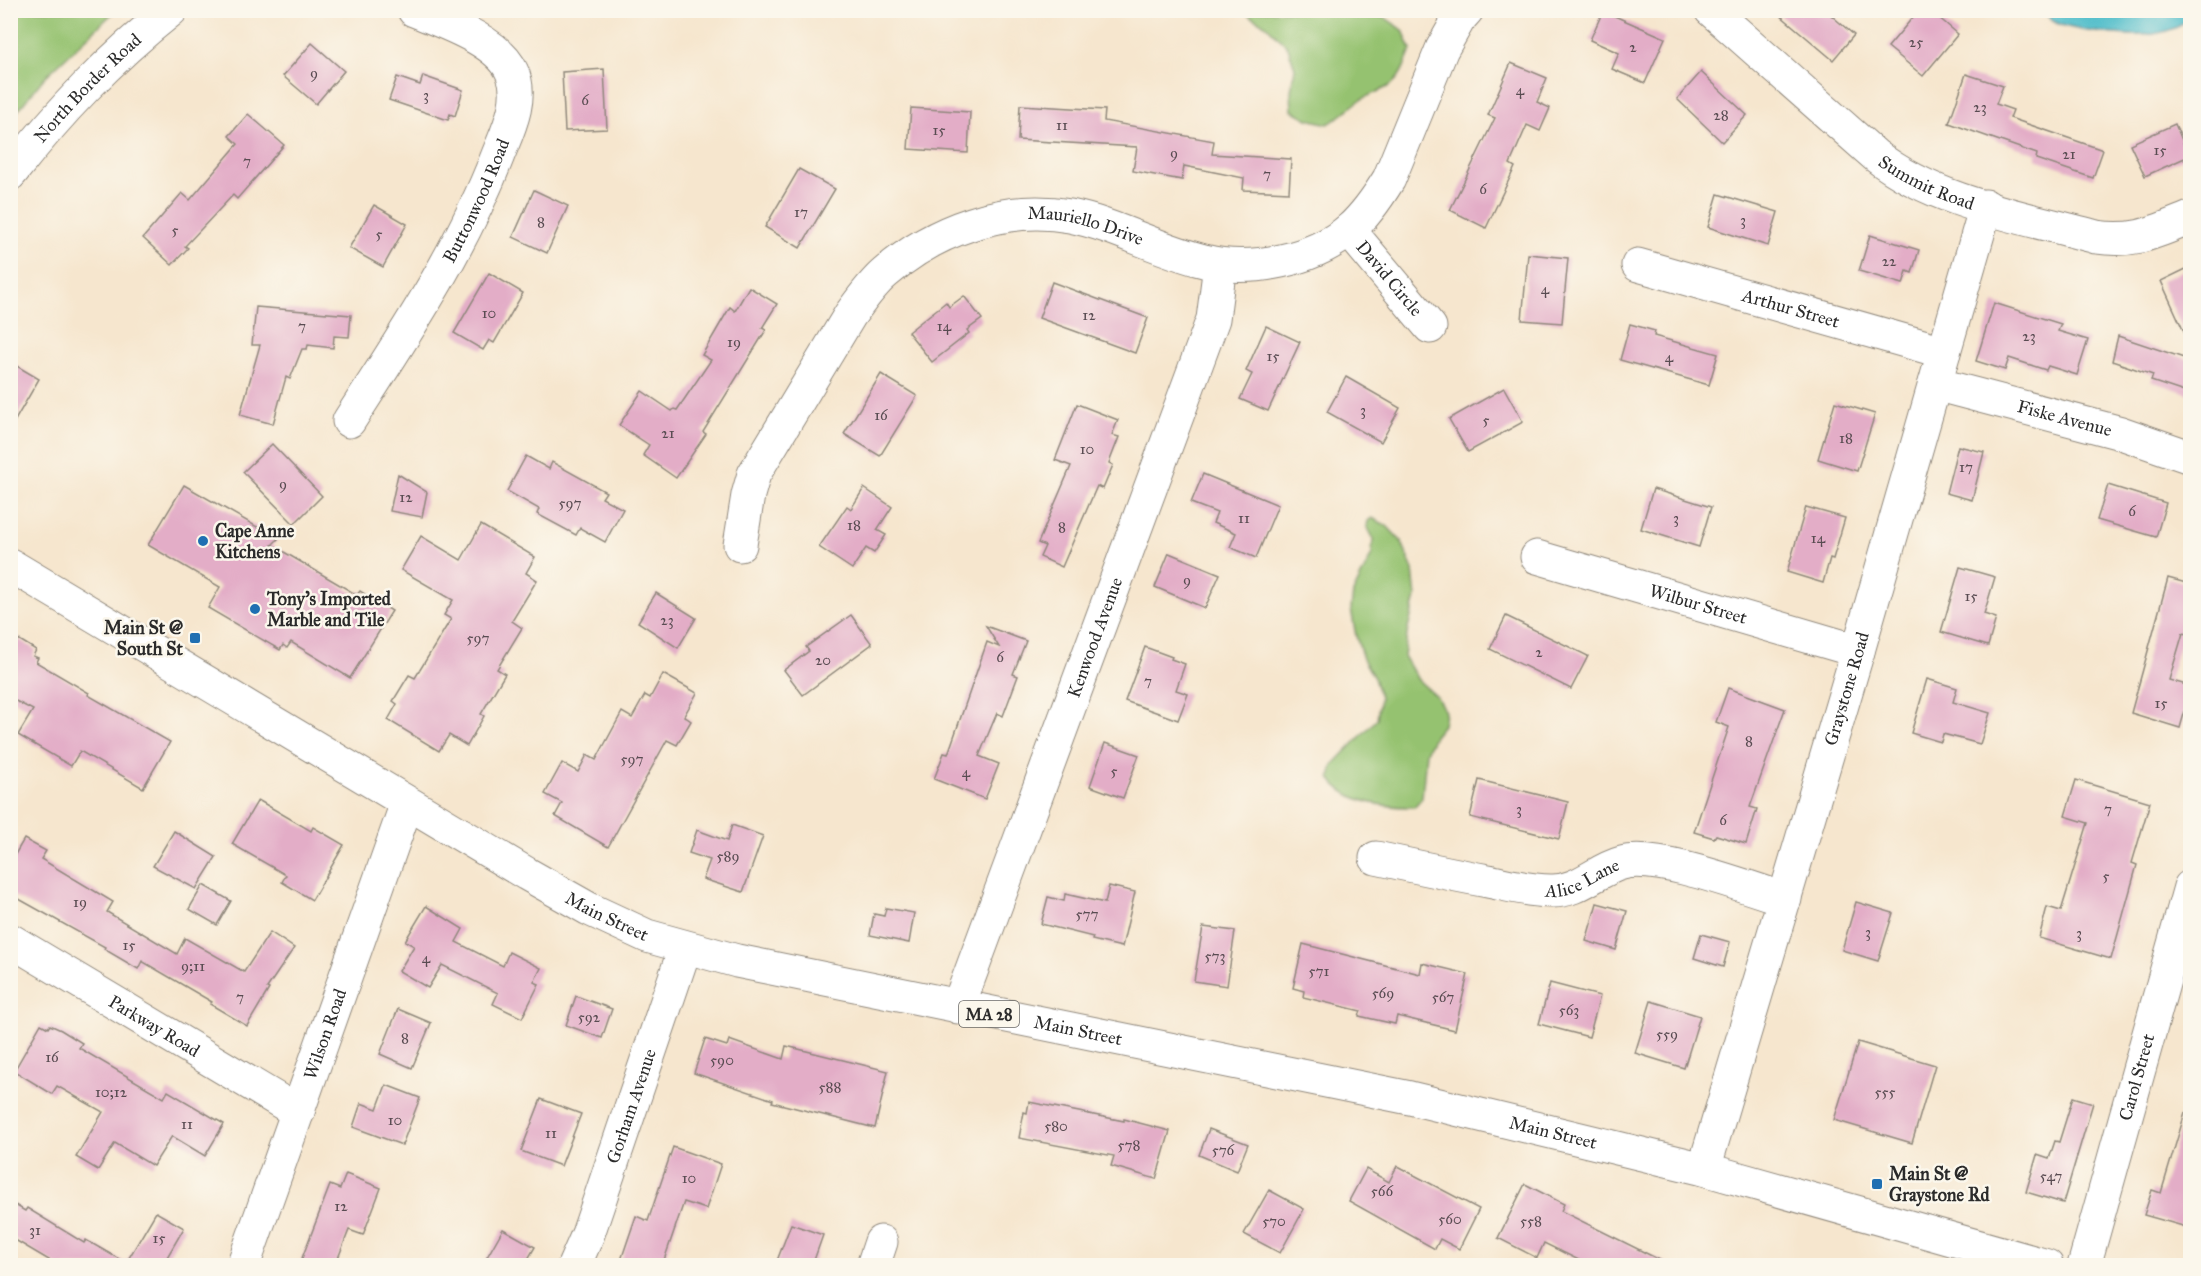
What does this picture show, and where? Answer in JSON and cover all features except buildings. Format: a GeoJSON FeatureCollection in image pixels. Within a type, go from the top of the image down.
{"type":"FeatureCollection","features":[{"type":"Feature","properties":{"kind":"street","name":"North Border Road"},"geometry":{"type":"LineString","coordinates":[[10,174],[80,91],[132,42],[171,10]]}},
{"type":"Feature","properties":{"kind":"street","name":"Buttonwood Road"},"geometry":{"type":"LineString","coordinates":[[350,421],[448,265],[481,196],[516,102],[514,78],[507,63],[499,54],[481,42],[414,10]]}},
{"type":"Feature","properties":{"kind":"street","name":"Mauriello Drive"},"geometry":{"type":"LineString","coordinates":[[740,545],[748,495],[754,474],[850,315],[884,273],[930,242],[973,224],[996,217],[1034,213],[1088,221],[1179,254],[1220,265],[1251,266],[1295,257],[1334,240],[1349,230],[1377,198],[1389,179],[1442,49],[1467,10]]}},
{"type":"Feature","properties":{"kind":"street","name":"Summit Road"},"geometry":{"type":"LineString","coordinates":[[1710,10],[1887,165],[1920,183],[1986,206],[2112,240],[2140,237],[2190,218]]}},
{"type":"Feature","properties":{"kind":"street","name":"Graystone Road"},"geometry":{"type":"LineString","coordinates":[[1704,1169],[1858,651],[1986,206]]}},
{"type":"Feature","properties":{"kind":"street","name":"David Circle"},"geometry":{"type":"LineString","coordinates":[[1349,230],[1430,327]]}},
{"type":"Feature","properties":{"kind":"street","name":"Kenwood Avenue"},"geometry":{"type":"LineString","coordinates":[[958,1007],[1213,319],[1220,265]]}},
{"type":"Feature","properties":{"kind":"street","name":"Arthur Street"},"geometry":{"type":"LineString","coordinates":[[1638,265],[1944,352]]}},
{"type":"Feature","properties":{"kind":"street","name":"Fiske Avenue"},"geometry":{"type":"LineString","coordinates":[[1935,384],[2121,433],[2190,457]]}},
{"type":"Feature","properties":{"kind":"street","name":"Wilbur Street"},"geometry":{"type":"LineString","coordinates":[[1537,557],[1858,651]]}},
{"type":"Feature","properties":{"kind":"street","name":"Main Street"},"geometry":{"type":"LineString","coordinates":[[10,565],[407,803],[589,909],[647,936],[737,961],[1410,1098],[1704,1169],[2047,1266]]}},
{"type":"Feature","properties":{"kind":"street","name":"Wilson Road"},"geometry":{"type":"LineString","coordinates":[[243,1266],[407,803]]}},
{"type":"Feature","properties":{"kind":"street","name":"Alice Lane"},"geometry":{"type":"LineString","coordinates":[[1376,858],[1553,892],[1578,885],[1603,870],[1623,862],[1645,862],[1686,869],[1785,899]]}},
{"type":"Feature","properties":{"kind":"street","name":"Carol Street"},"geometry":{"type":"LineString","coordinates":[[2084,1266],[2190,887]]}},
{"type":"Feature","properties":{"kind":"street","name":"Parkway Road"},"geometry":{"type":"LineString","coordinates":[[10,940],[298,1112]]}},
{"type":"Feature","properties":{"kind":"street","name":"Gorham Avenue"},"geometry":{"type":"LineString","coordinates":[[574,1266],[588,1234],[685,948]]}},
{"type":"Feature","properties":{"kind":"green space"},"geometry":{"type":"Polygon","coordinates":[[[11,10],[115,11],[44,78],[11,119],[11,10]]]}},
{"type":"Feature","properties":{"kind":"green space"},"geometry":{"type":"Polygon","coordinates":[[[1242,11],[1328,11],[1384,17],[1403,30],[1411,50],[1403,70],[1393,83],[1359,101],[1328,124],[1308,119],[1292,110],[1291,91],[1295,68],[1288,47],[1266,25],[1242,11]]]}},
{"type":"Feature","properties":{"kind":"green space"},"geometry":{"type":"Polygon","coordinates":[[[1372,518],[1386,525],[1401,541],[1413,570],[1416,597],[1404,656],[1418,680],[1437,697],[1445,712],[1443,725],[1426,752],[1422,798],[1414,807],[1392,806],[1356,798],[1346,793],[1330,778],[1333,765],[1377,719],[1380,697],[1374,678],[1363,659],[1351,609],[1353,593],[1372,554],[1373,538],[1367,526],[1368,521],[1372,518]]]}},
{"type":"Feature","properties":{"kind":"water"},"geometry":{"type":"Polygon","coordinates":[[[2190,10],[2190,18],[2178,26],[2163,32],[2144,35],[2102,33],[2073,28],[2053,21],[2044,11],[2190,10]]]}},
{"type":"Feature","properties":{"kind":"place","name":"Cape Anne Kitchens"},"geometry":{"type":"Point","coordinates":[203,541]}},
{"type":"Feature","properties":{"kind":"place","name":"Tony's Imported Marble and Tile"},"geometry":{"type":"Point","coordinates":[255,609]}},
{"type":"Feature","properties":{"kind":"place","name":"Main St @ South St"},"geometry":{"type":"Point","coordinates":[195,638]}},
{"type":"Feature","properties":{"kind":"place","name":"Main St @ Graystone Rd"},"geometry":{"type":"Point","coordinates":[1877,1184]}}]}
